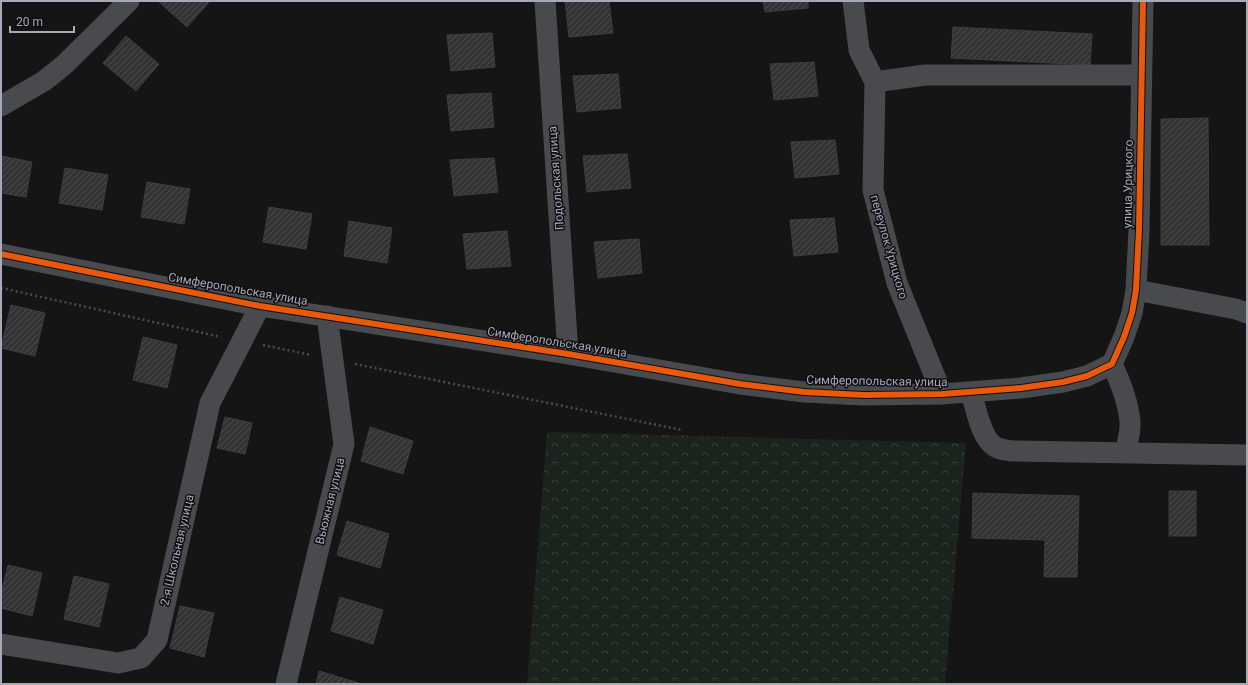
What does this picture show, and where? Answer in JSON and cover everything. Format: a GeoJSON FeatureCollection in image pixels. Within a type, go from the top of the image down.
{"type":"FeatureCollection","features":[{"type":"Feature","properties":{"kind":"street"},"geometry":{"type":"LineString","coordinates":[[1,106],[44,81],[64,65],[130,1]]}},
{"type":"Feature","properties":{"kind":"street","name":"Подольская улица"},"geometry":{"type":"LineString","coordinates":[[545,1],[568,354]]}},
{"type":"Feature","properties":{"kind":"street","name":"переулок Урицкого"},"geometry":{"type":"LineString","coordinates":[[853,1],[858,50],[875,82],[873,190],[897,283],[942,394]]}},
{"type":"Feature","properties":{"kind":"street","name":"улица Урицкого"},"geometry":{"type":"LineString","coordinates":[[1112,364],[1124,337],[1132,313],[1136,290],[1143,1]]}},
{"type":"Feature","properties":{"kind":"street"},"geometry":{"type":"LineString","coordinates":[[875,82],[925,75],[1142,75]]}},
{"type":"Feature","properties":{"kind":"street","name":"Симферопольская улица"},"geometry":{"type":"LineString","coordinates":[[1,254],[260,306],[568,354],[740,384],[804,392],[864,395],[942,394],[1021,388],[1063,382],[1087,376],[1112,364]]}},
{"type":"Feature","properties":{"kind":"street"},"geometry":{"type":"LineString","coordinates":[[1136,290],[1247,312]]}},
{"type":"Feature","properties":{"kind":"street","name":"2-я Школьная улица"},"geometry":{"type":"LineString","coordinates":[[1,644],[118,663],[141,658],[157,640],[210,403],[260,306]]}},
{"type":"Feature","properties":{"kind":"street","name":"Вьюжная улица"},"geometry":{"type":"LineString","coordinates":[[286,684],[344,444],[327,316]]}},
{"type":"Feature","properties":{"kind":"street"},"geometry":{"type":"LineString","coordinates":[[1112,364],[1120,380],[1130,421],[1125,453]]}},
{"type":"Feature","properties":{"kind":"street"},"geometry":{"type":"LineString","coordinates":[[971,392],[985,436],[997,448],[1011,451],[1247,455]]}},
{"type":"Feature","properties":{"kind":"green space"},"geometry":{"type":"Polygon","coordinates":[[[547,432],[966,443],[945,684],[527,684],[547,432]]]}},
{"type":"Feature","properties":{"kind":"building"},"geometry":{"type":"Polygon","coordinates":[[[158,1],[210,1],[187,27],[158,1]]]}},
{"type":"Feature","properties":{"kind":"building"},"geometry":{"type":"Polygon","coordinates":[[[565,1],[609,1],[613,33],[569,37],[565,1]]]}},
{"type":"Feature","properties":{"kind":"building"},"geometry":{"type":"Polygon","coordinates":[[[763,1],[808,1],[808,8],[765,12],[763,1]]]}},
{"type":"Feature","properties":{"kind":"building"},"geometry":{"type":"Polygon","coordinates":[[[953,27],[1092,34],[1090,65],[951,58],[953,27]]]}},
{"type":"Feature","properties":{"kind":"building"},"geometry":{"type":"Polygon","coordinates":[[[492,33],[495,67],[451,71],[447,35],[492,33]]]}},
{"type":"Feature","properties":{"kind":"building"},"geometry":{"type":"Polygon","coordinates":[[[126,36],[159,64],[136,91],[103,63],[126,36]]]}},
{"type":"Feature","properties":{"kind":"building"},"geometry":{"type":"Polygon","coordinates":[[[814,62],[818,96],[774,100],[770,64],[814,62]]]}},
{"type":"Feature","properties":{"kind":"building"},"geometry":{"type":"Polygon","coordinates":[[[618,74],[621,108],[577,112],[573,76],[618,74]]]}},
{"type":"Feature","properties":{"kind":"building"},"geometry":{"type":"Polygon","coordinates":[[[491,93],[494,127],[451,131],[447,95],[491,93]]]}},
{"type":"Feature","properties":{"kind":"building"},"geometry":{"type":"Polygon","coordinates":[[[1208,118],[1209,245],[1161,245],[1161,119],[1208,118]]]}},
{"type":"Feature","properties":{"kind":"building"},"geometry":{"type":"Polygon","coordinates":[[[835,140],[839,174],[795,178],[791,142],[835,140]]]}},
{"type":"Feature","properties":{"kind":"building"},"geometry":{"type":"Polygon","coordinates":[[[627,154],[631,188],[587,192],[583,156],[627,154]]]}},
{"type":"Feature","properties":{"kind":"building"},"geometry":{"type":"Polygon","coordinates":[[[1,156],[32,162],[26,197],[1,193],[1,156]]]}},
{"type":"Feature","properties":{"kind":"building"},"geometry":{"type":"Polygon","coordinates":[[[494,158],[498,192],[454,196],[450,160],[494,158]]]}},
{"type":"Feature","properties":{"kind":"building"},"geometry":{"type":"Polygon","coordinates":[[[65,168],[108,175],[102,210],[59,203],[65,168]]]}},
{"type":"Feature","properties":{"kind":"building"},"geometry":{"type":"Polygon","coordinates":[[[147,182],[190,189],[184,224],[141,217],[147,182]]]}},
{"type":"Feature","properties":{"kind":"building"},"geometry":{"type":"Polygon","coordinates":[[[269,207],[312,214],[306,249],[263,242],[269,207]]]}},
{"type":"Feature","properties":{"kind":"building"},"geometry":{"type":"Polygon","coordinates":[[[834,218],[838,252],[794,256],[790,220],[834,218]]]}},
{"type":"Feature","properties":{"kind":"building"},"geometry":{"type":"Polygon","coordinates":[[[349,221],[392,228],[387,263],[344,256],[349,221]]]}},
{"type":"Feature","properties":{"kind":"building"},"geometry":{"type":"Polygon","coordinates":[[[507,231],[511,266],[467,269],[463,234],[507,231]]]}},
{"type":"Feature","properties":{"kind":"building"},"geometry":{"type":"Polygon","coordinates":[[[639,239],[642,273],[598,278],[594,242],[639,239]]]}},
{"type":"Feature","properties":{"kind":"building"},"geometry":{"type":"Polygon","coordinates":[[[11,305],[45,313],[35,356],[1,348],[11,305]]]}},
{"type":"Feature","properties":{"kind":"building"},"geometry":{"type":"Polygon","coordinates":[[[143,337],[177,345],[167,388],[133,380],[143,337]]]}},
{"type":"Feature","properties":{"kind":"building"},"geometry":{"type":"Polygon","coordinates":[[[225,417],[252,423],[245,454],[217,448],[225,417]]]}},
{"type":"Feature","properties":{"kind":"building"},"geometry":{"type":"Polygon","coordinates":[[[370,427],[413,441],[403,474],[361,461],[370,427]]]}},
{"type":"Feature","properties":{"kind":"building"},"geometry":{"type":"Polygon","coordinates":[[[1169,491],[1196,491],[1196,536],[1169,536],[1169,491]]]}},
{"type":"Feature","properties":{"kind":"building"},"geometry":{"type":"Polygon","coordinates":[[[973,493],[1079,496],[1077,577],[1044,577],[1045,540],[972,538],[973,493]]]}},
{"type":"Feature","properties":{"kind":"building"},"geometry":{"type":"Polygon","coordinates":[[[347,521],[389,534],[380,568],[337,555],[347,521]]]}},
{"type":"Feature","properties":{"kind":"building"},"geometry":{"type":"Polygon","coordinates":[[[8,565],[42,573],[32,616],[1,608],[1,593],[8,565]]]}},
{"type":"Feature","properties":{"kind":"building"},"geometry":{"type":"Polygon","coordinates":[[[74,576],[109,584],[99,627],[64,619],[74,576]]]}},
{"type":"Feature","properties":{"kind":"building"},"geometry":{"type":"Polygon","coordinates":[[[340,597],[383,610],[373,644],[331,631],[340,597]]]}},
{"type":"Feature","properties":{"kind":"building"},"geometry":{"type":"Polygon","coordinates":[[[180,606],[214,613],[204,657],[170,648],[180,606]]]}},
{"type":"Feature","properties":{"kind":"building"},"geometry":{"type":"Polygon","coordinates":[[[319,671],[362,684],[316,684],[319,671]]]}},
{"type":"Feature","properties":{"kind":"cycle path"},"geometry":{"type":"LineString","coordinates":[[1,254],[260,306],[568,354],[740,384],[804,392],[864,395],[942,394],[1021,388],[1063,382],[1087,376],[1112,364],[1124,337],[1132,313],[1136,290],[1139,230],[1143,1]]}}]}
